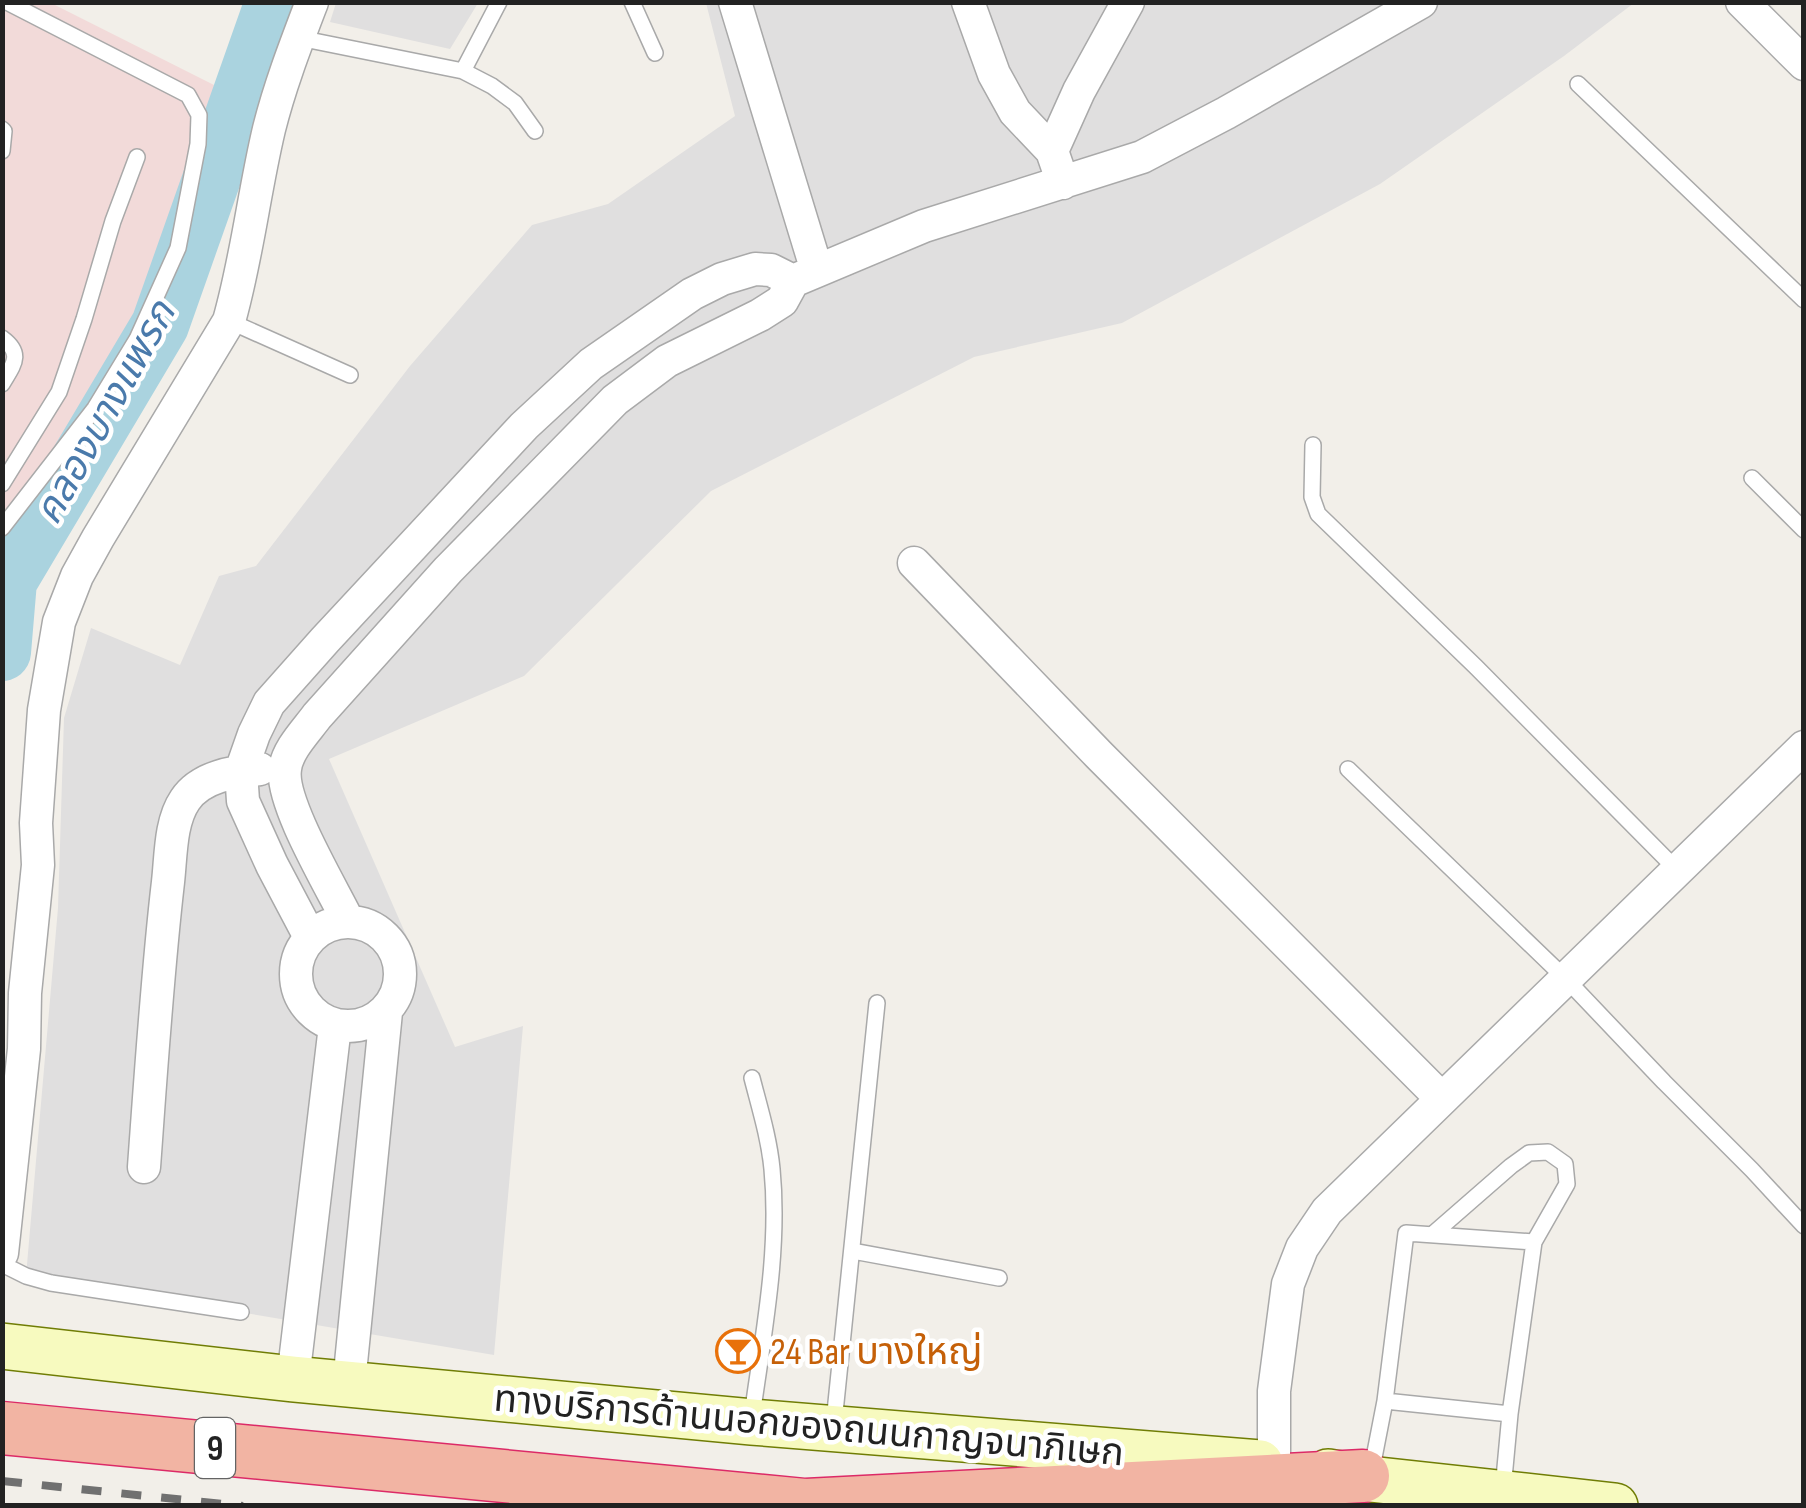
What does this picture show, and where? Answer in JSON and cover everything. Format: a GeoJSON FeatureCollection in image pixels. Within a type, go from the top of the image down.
{"type":"FeatureCollection","features":[{"type":"Feature","properties":{"kind":"highway","name":"9"},"geometry":{"type":"LineString","coordinates":[[9,1428],[815,1506]]}},
{"type":"Feature","properties":{"kind":"highway"},"geometry":{"type":"LineString","coordinates":[[806,1504],[1366,1478]]}},
{"type":"Feature","properties":{"kind":"main road","name":"ทางบริการด้านนอกของถนนกาญจนาภิเษก"},"geometry":{"type":"LineString","coordinates":[[2,1346],[293,1379],[752,1422],[1274,1464],[1615,1506]]}},
{"type":"Feature","properties":{"kind":"street"},"geometry":{"type":"LineString","coordinates":[[2,1253],[24,1050],[25,993],[38,865],[36,823],[44,710],[59,622],[91,551],[229,321],[279,90],[312,2]]}},
{"type":"Feature","properties":{"kind":"street"},"geometry":{"type":"LineString","coordinates":[[734,2],[805,276]]}},
{"type":"Feature","properties":{"kind":"street"},"geometry":{"type":"LineString","coordinates":[[968,2],[994,74],[1015,112],[1052,151],[1063,183]]}},
{"type":"Feature","properties":{"kind":"street"},"geometry":{"type":"LineString","coordinates":[[1052,151],[1079,91],[1128,2]]}},
{"type":"Feature","properties":{"kind":"street"},"geometry":{"type":"LineString","coordinates":[[348,920],[296,819],[285,766],[317,716],[448,570],[615,400],[667,362],[760,316],[782,301],[805,276],[924,226],[1142,156],[1421,2]]}},
{"type":"Feature","properties":{"kind":"street"},"geometry":{"type":"LineString","coordinates":[[1742,2],[1804,64]]}},
{"type":"Feature","properties":{"kind":"street"},"geometry":{"type":"LineString","coordinates":[[310,936],[243,801],[241,771],[270,703],[524,426],[591,364],[692,294],[722,278],[755,269],[805,276]]}},
{"type":"Feature","properties":{"kind":"street"},"geometry":{"type":"LineString","coordinates":[[914,563],[1442,1100]]}},
{"type":"Feature","properties":{"kind":"street"},"geometry":{"type":"LineString","coordinates":[[1274,1464],[1274,1391],[1288,1284],[1302,1248],[1326,1211],[1804,748]]}},
{"type":"Feature","properties":{"kind":"street"},"geometry":{"type":"LineString","coordinates":[[144,1166],[162,927],[174,830],[184,800],[204,781],[241,771],[285,766]]}},
{"type":"Feature","properties":{"kind":"street"},"geometry":{"type":"LineString","coordinates":[[349,1384],[386,1012],[400,988],[400,960],[386,936],[362,922],[334,923],[310,936],[297,961],[297,989],[311,1013],[335,1026],[362,1026],[386,1012]]}},
{"type":"Feature","properties":{"kind":"street"},"geometry":{"type":"LineString","coordinates":[[293,1379],[335,1026]]}},
{"type":"Feature","properties":{"kind":"lane"},"geometry":{"type":"LineString","coordinates":[[2,528],[94,408],[137,339],[178,248],[198,144],[199,115],[188,96],[7,2]]}},
{"type":"Feature","properties":{"kind":"lane"},"geometry":{"type":"LineString","coordinates":[[463,70],[499,2]]}},
{"type":"Feature","properties":{"kind":"lane"},"geometry":{"type":"LineString","coordinates":[[632,2],[655,54]]}},
{"type":"Feature","properties":{"kind":"lane"},"geometry":{"type":"LineString","coordinates":[[299,38],[463,70],[516,103],[536,131]]}},
{"type":"Feature","properties":{"kind":"lane"},"geometry":{"type":"LineString","coordinates":[[1578,84],[1804,300]]}},
{"type":"Feature","properties":{"kind":"lane"},"geometry":{"type":"LineString","coordinates":[[2,129],[2,152]]}},
{"type":"Feature","properties":{"kind":"lane"},"geometry":{"type":"LineString","coordinates":[[2,484],[59,392],[137,158]]}},
{"type":"Feature","properties":{"kind":"lane"},"geometry":{"type":"LineString","coordinates":[[229,321],[350,375]]}},
{"type":"Feature","properties":{"kind":"lane"},"geometry":{"type":"LineString","coordinates":[[2,338],[16,357],[2,384]]}},
{"type":"Feature","properties":{"kind":"lane"},"geometry":{"type":"LineString","coordinates":[[1313,445],[1310,470],[1318,514],[1677,870]]}},
{"type":"Feature","properties":{"kind":"lane"},"geometry":{"type":"LineString","coordinates":[[1752,478],[1804,530]]}},
{"type":"Feature","properties":{"kind":"lane"},"geometry":{"type":"LineString","coordinates":[[1348,769],[1566,979],[1804,1226]]}},
{"type":"Feature","properties":{"kind":"lane"},"geometry":{"type":"LineString","coordinates":[[833,1428],[877,1004]]}},
{"type":"Feature","properties":{"kind":"lane"},"geometry":{"type":"LineString","coordinates":[[752,1078],[767,1133],[774,1211],[770,1288],[752,1422]]}},
{"type":"Feature","properties":{"kind":"lane"},"geometry":{"type":"LineString","coordinates":[[1433,1234],[1530,1154],[1548,1152],[1565,1164],[1567,1184],[1534,1242],[1502,1494]]}},
{"type":"Feature","properties":{"kind":"lane"},"geometry":{"type":"LineString","coordinates":[[1366,1478],[1385,1401],[1406,1233],[1534,1242]]}},
{"type":"Feature","properties":{"kind":"lane"},"geometry":{"type":"LineString","coordinates":[[853,1251],[999,1278]]}},
{"type":"Feature","properties":{"kind":"lane"},"geometry":{"type":"LineString","coordinates":[[2,1264],[51,1283],[242,1312]]}},
{"type":"Feature","properties":{"kind":"lane"},"geometry":{"type":"LineString","coordinates":[[1385,1401],[1510,1414]]}},
{"type":"Feature","properties":{"kind":"shaded area"},"geometry":{"type":"Polygon","coordinates":[[[336,2],[478,3],[450,49],[330,22],[336,2]]]}},
{"type":"Feature","properties":{"kind":"shaded area"},"geometry":{"type":"Polygon","coordinates":[[[3,3],[51,3],[214,85],[191,255],[3,569],[3,3]]]}},
{"type":"Feature","properties":{"kind":"shaded area"},"geometry":{"type":"Polygon","coordinates":[[[706,3],[1634,3],[1380,184],[1122,323],[974,357],[711,491],[524,676],[329,759],[455,1047],[523,1026],[494,1355],[26,1276],[58,908],[64,718],[91,628],[180,665],[219,576],[256,566],[410,366],[532,225],[608,204],[735,116],[706,3]]]}},
{"type":"Feature","properties":{"kind":"waterway","name":"คลองบางแพรก"},"geometry":{"type":"LineString","coordinates":[[2,652],[8,581],[160,325],[274,2]]}},
{"type":"Feature","properties":{"kind":"railway"},"geometry":{"type":"LineString","coordinates":[[2,1481],[243,1506]]}},
{"type":"Feature","properties":{"kind":"place","name":"24 Bar บางใหญ่"},"geometry":{"type":"Point","coordinates":[738,1351]}}]}
